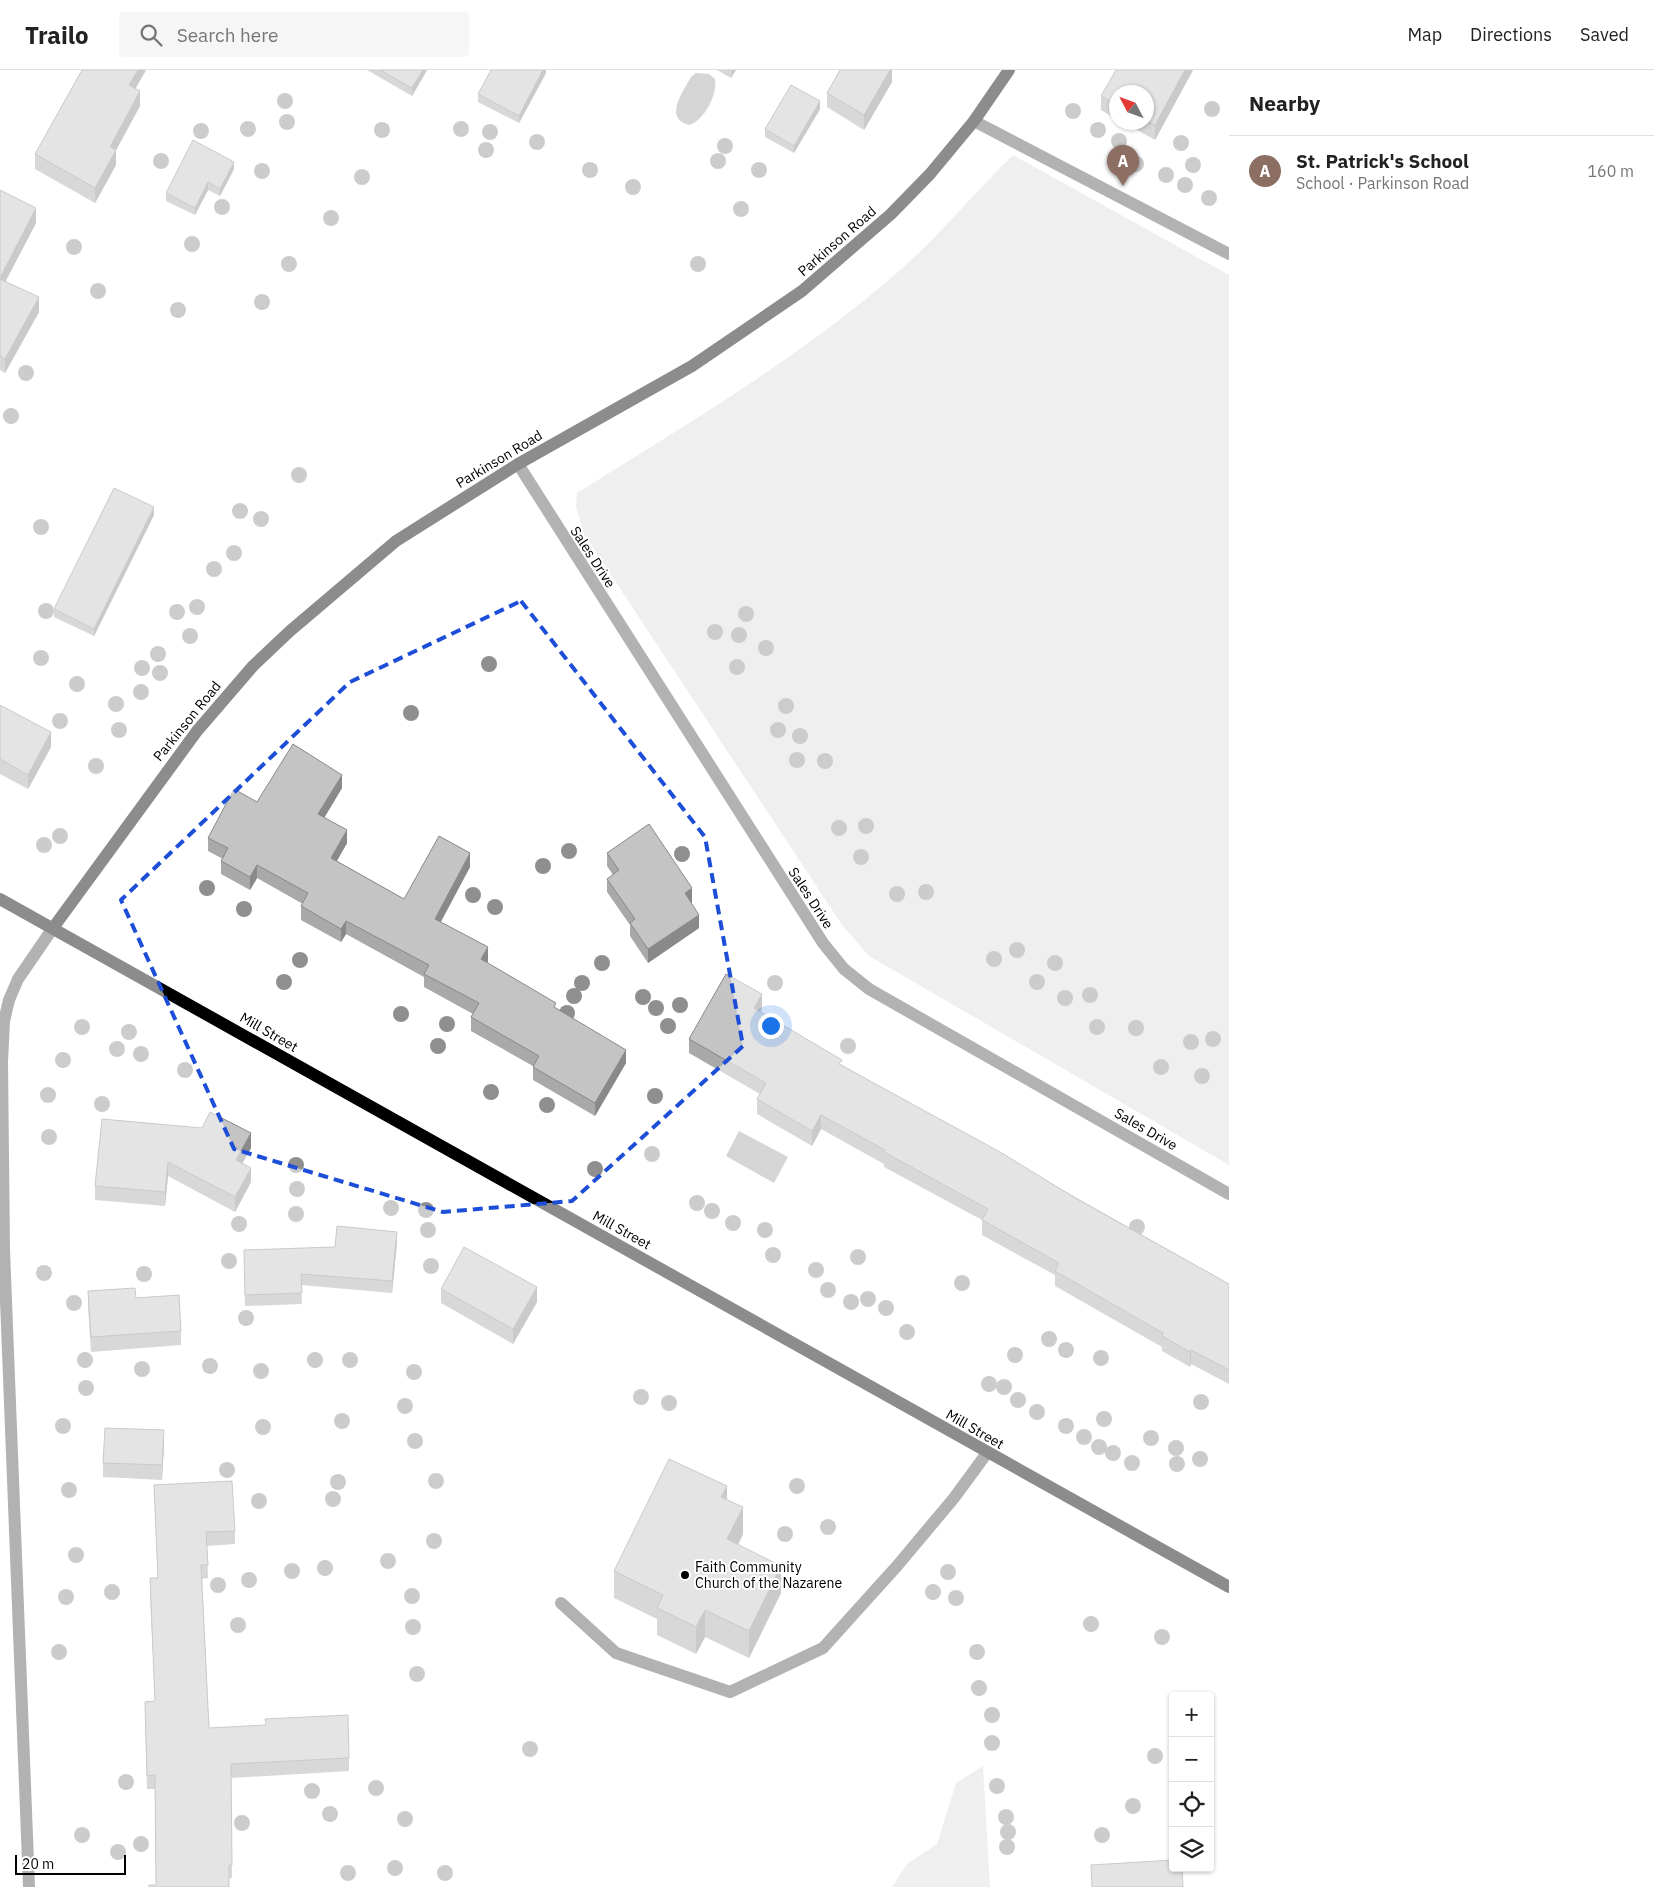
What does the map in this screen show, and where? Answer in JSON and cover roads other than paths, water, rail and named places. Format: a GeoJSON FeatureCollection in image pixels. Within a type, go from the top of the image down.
{"type":"FeatureCollection","features":[{"type":"Feature","properties":{"kind":"main road","name":"Parkinson Road"},"geometry":{"type":"LineString","coordinates":[[53,928],[159,780],[206,719],[253,666],[326,598],[396,541],[518,464],[692,366],[802,291],[891,214],[930,174],[974,121],[1009,70]]}},
{"type":"Feature","properties":{"kind":"main road","name":"Mill Street"},"geometry":{"type":"LineString","coordinates":[[0,899],[1229,1587]]}},
{"type":"Feature","properties":{"kind":"street"},"geometry":{"type":"LineString","coordinates":[[974,121],[1229,254]]}},
{"type":"Feature","properties":{"kind":"street","name":"Sales Drive"},"geometry":{"type":"LineString","coordinates":[[518,464],[807,919],[844,969],[869,989],[1229,1194]]}},
{"type":"Feature","properties":{"kind":"street"},"geometry":{"type":"LineString","coordinates":[[29,1887],[4,1250],[2,1062],[4,1021],[9,1000],[18,979],[53,928]]}},
{"type":"Feature","properties":{"kind":"street"},"geometry":{"type":"LineString","coordinates":[[561,1603],[616,1653],[730,1692],[823,1648],[898,1566],[988,1453]]}},
{"type":"Feature","properties":{"kind":"place","name":"St. Patrick's School"},"geometry":{"type":"Point","coordinates":[1123,186]}},
{"type":"Feature","properties":{"kind":"place","name":"Faith Community Church of the Nazarene"},"geometry":{"type":"Point","coordinates":[685,1575]}}]}
